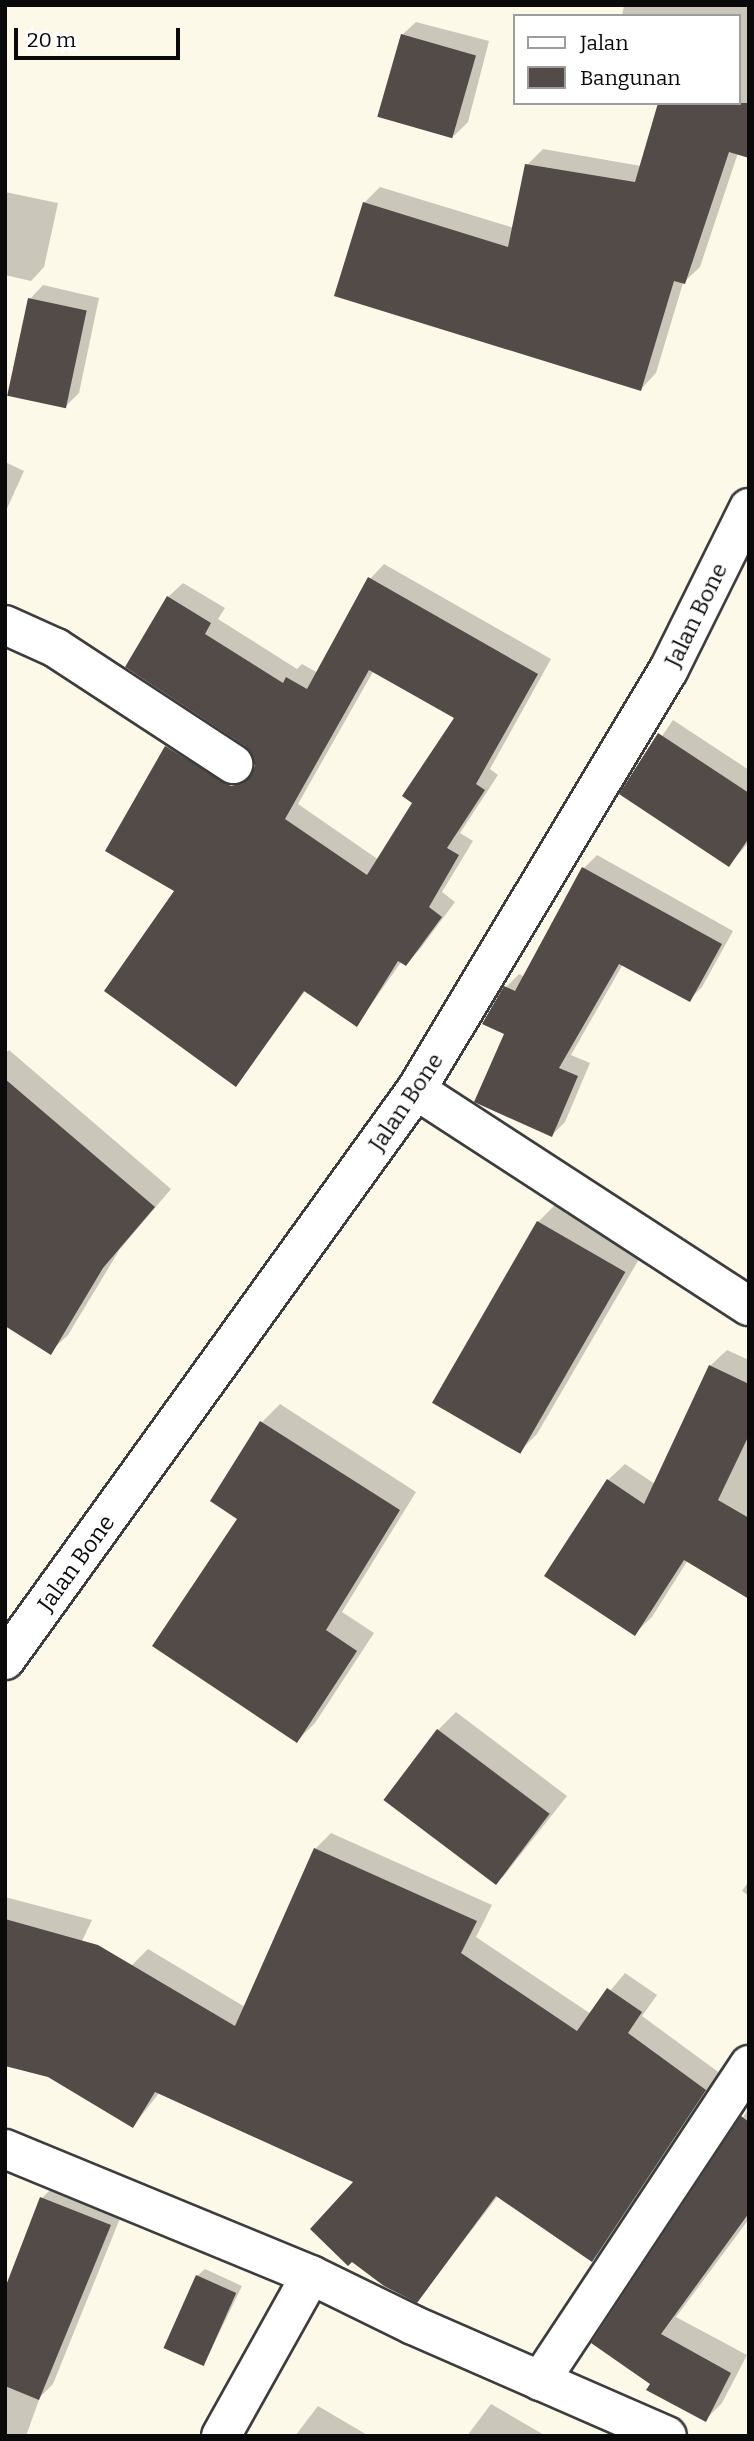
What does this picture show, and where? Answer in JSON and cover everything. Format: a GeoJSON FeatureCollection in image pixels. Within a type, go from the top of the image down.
{"type":"FeatureCollection","features":[{"type":"Feature","properties":{"kind":"street","name":"Jalan Bone"},"geometry":{"type":"LineString","coordinates":[[5,1660],[416,1090],[668,671],[749,508]]}},
{"type":"Feature","properties":{"kind":"street"},"geometry":{"type":"LineString","coordinates":[[5,625],[56,648],[233,764]]}},
{"type":"Feature","properties":{"kind":"street"},"geometry":{"type":"LineString","coordinates":[[416,1090],[749,1306]]}},
{"type":"Feature","properties":{"kind":"street"},"geometry":{"type":"LineString","coordinates":[[541,2381],[749,2065]]}},
{"type":"Feature","properties":{"kind":"street"},"geometry":{"type":"LineString","coordinates":[[5,2148],[311,2275],[412,2325],[667,2436]]}},
{"type":"Feature","properties":{"kind":"street"},"geometry":{"type":"LineString","coordinates":[[221,2436],[311,2275]]}},
{"type":"Feature","properties":{"kind":"building"},"geometry":{"type":"Polygon","coordinates":[[[401,34],[476,55],[452,138],[377,117],[401,34]]]}},
{"type":"Feature","properties":{"kind":"building"},"geometry":{"type":"Polygon","coordinates":[[[749,103],[749,158],[729,152],[685,284],[674,281],[641,391],[334,296],[363,202],[508,247],[525,164],[635,182],[657,105],[749,103]]]}},
{"type":"Feature","properties":{"kind":"building"},"geometry":{"type":"Polygon","coordinates":[[[28,298],[87,310],[66,408],[7,396],[28,298]]]}},
{"type":"Feature","properties":{"kind":"building"},"geometry":{"type":"Polygon","coordinates":[[[368,577],[538,674],[476,784],[485,790],[447,848],[459,855],[429,907],[442,917],[406,966],[398,961],[357,1027],[304,991],[236,1087],[104,991],[174,891],[105,851],[165,746],[231,786],[243,783],[255,766],[245,746],[125,667],[167,596],[211,623],[205,634],[283,683],[286,677],[307,689],[368,577]],[[369,670],[285,819],[367,875],[412,803],[402,796],[454,718],[369,670]]]}},
{"type":"Feature","properties":{"kind":"building"},"geometry":{"type":"Polygon","coordinates":[[[658,733],[749,793],[749,838],[729,867],[619,794],[658,733]]]}},
{"type":"Feature","properties":{"kind":"building"},"geometry":{"type":"Polygon","coordinates":[[[582,867],[722,944],[690,1002],[619,964],[559,1068],[578,1076],[552,1137],[474,1102],[504,1034],[482,1024],[504,986],[515,991],[582,867]]]}},
{"type":"Feature","properties":{"kind":"building"},"geometry":{"type":"Polygon","coordinates":[[[5,1079],[155,1207],[103,1268],[51,1355],[5,1326],[5,1079]]]}},
{"type":"Feature","properties":{"kind":"building"},"geometry":{"type":"Polygon","coordinates":[[[537,1221],[625,1272],[520,1454],[432,1403],[537,1221]]]}},
{"type":"Feature","properties":{"kind":"building"},"geometry":{"type":"Polygon","coordinates":[[[709,1365],[749,1384],[749,1435],[718,1500],[749,1518],[749,1599],[684,1560],[635,1636],[544,1576],[607,1479],[644,1504],[709,1365]]]}},
{"type":"Feature","properties":{"kind":"building"},"geometry":{"type":"Polygon","coordinates":[[[260,1421],[400,1510],[326,1630],[357,1651],[297,1743],[152,1646],[237,1519],[210,1501],[260,1421]]]}},
{"type":"Feature","properties":{"kind":"building"},"geometry":{"type":"Polygon","coordinates":[[[437,1729],[550,1814],[496,1885],[383,1800],[437,1729]]]}},
{"type":"Feature","properties":{"kind":"building"},"geometry":{"type":"Polygon","coordinates":[[[314,1848],[477,1921],[461,1953],[577,2031],[607,1988],[642,2012],[628,2033],[706,2090],[592,2262],[496,2196],[417,2303],[384,2286],[352,2262],[348,2266],[310,2229],[353,2182],[155,2092],[133,2128],[48,2077],[5,2066],[5,1919],[98,1945],[235,2026],[314,1848]]]}},
{"type":"Feature","properties":{"kind":"building"},"geometry":{"type":"Polygon","coordinates":[[[741,2116],[749,2122],[749,2213],[661,2334],[731,2373],[706,2422],[646,2390],[650,2384],[591,2343],[741,2116]]]}},
{"type":"Feature","properties":{"kind":"building"},"geometry":{"type":"Polygon","coordinates":[[[40,2197],[111,2225],[39,2400],[5,2386],[5,2288],[40,2197]]]}},
{"type":"Feature","properties":{"kind":"building"},"geometry":{"type":"Polygon","coordinates":[[[196,2275],[236,2293],[204,2366],[163,2348],[196,2275]]]}}]}
